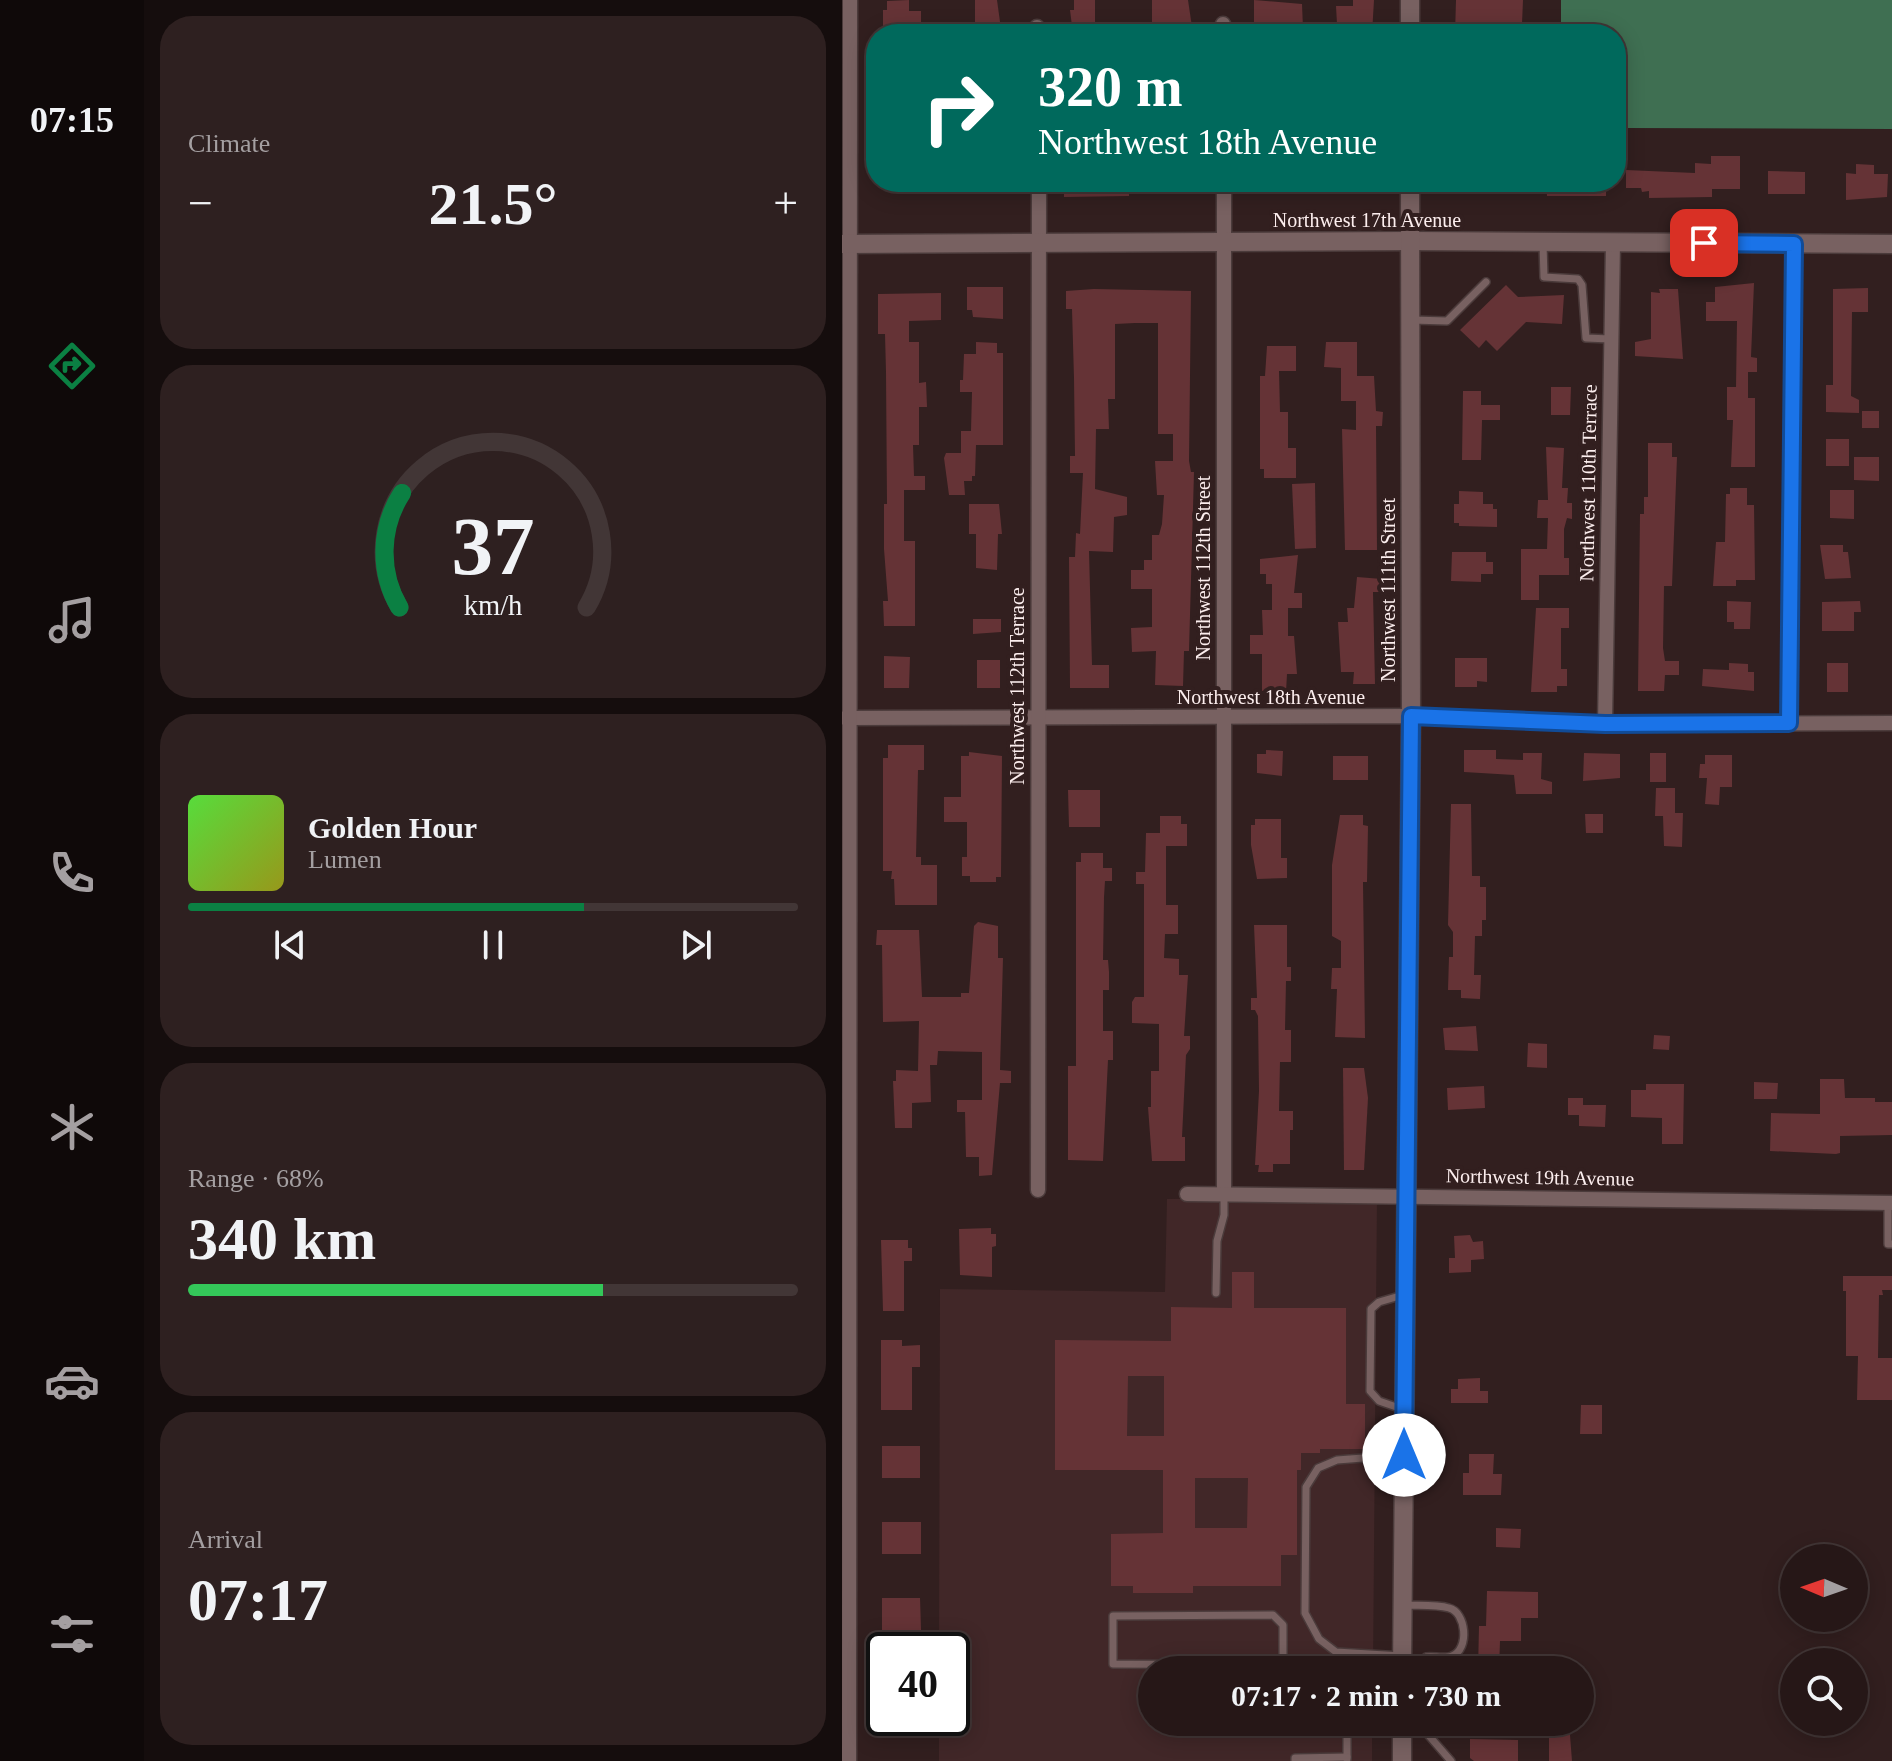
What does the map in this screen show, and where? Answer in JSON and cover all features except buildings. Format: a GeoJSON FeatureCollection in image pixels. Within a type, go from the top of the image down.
{"type":"FeatureCollection","features":[{"type":"Feature","properties":{"kind":"street"},"geometry":{"type":"LineString","coordinates":[[849,1761],[845,1192],[850,0]]}},
{"type":"Feature","properties":{"kind":"street"},"geometry":{"type":"LineString","coordinates":[[1410,0],[1410,24]]}},
{"type":"Feature","properties":{"kind":"street","name":"Northwest 112th Terrace"},"geometry":{"type":"LineString","coordinates":[[1038,1190],[1036,718],[1039,192]]}},
{"type":"Feature","properties":{"kind":"street","name":"Northwest 112th Street"},"geometry":{"type":"LineString","coordinates":[[1224,192],[1224,1193]]}},
{"type":"Feature","properties":{"kind":"street","name":"Northwest 111th Street"},"geometry":{"type":"LineString","coordinates":[[1409,1656],[1403,1605],[1411,716],[1410,192]]}},
{"type":"Feature","properties":{"kind":"street","name":"Northwest 17th Avenue"},"geometry":{"type":"LineString","coordinates":[[847,244],[1410,241],[1892,244]]}},
{"type":"Feature","properties":{"kind":"street","name":"Northwest 110th Terrace"},"geometry":{"type":"LineString","coordinates":[[1605,724],[1613,243]]}},
{"type":"Feature","properties":{"kind":"street"},"geometry":{"type":"LineString","coordinates":[[1789,723],[1794,244]]}},
{"type":"Feature","properties":{"kind":"street","name":"Northwest 18th Avenue"},"geometry":{"type":"LineString","coordinates":[[846,718],[1411,716],[1605,724],[1892,723]]}},
{"type":"Feature","properties":{"kind":"street","name":"Northwest 19th Avenue"},"geometry":{"type":"LineString","coordinates":[[1187,1194],[1890,1203]]}},
{"type":"Feature","properties":{"kind":"street"},"geometry":{"type":"LineString","coordinates":[[1402,1736],[1402,1761]]}},
{"type":"Feature","properties":{"kind":"lane"},"geometry":{"type":"LineString","coordinates":[[1543,242],[1544,277],[1578,279],[1582,285],[1586,338],[1610,339]]}},
{"type":"Feature","properties":{"kind":"lane"},"geometry":{"type":"LineString","coordinates":[[1410,320],[1447,321],[1486,282]]}},
{"type":"Feature","properties":{"kind":"lane"},"geometry":{"type":"LineString","coordinates":[[1216,1293],[1217,1241],[1224,1215],[1224,1193]]}},
{"type":"Feature","properties":{"kind":"lane"},"geometry":{"type":"LineString","coordinates":[[1890,1203],[1888,1244],[1892,1244]]}},
{"type":"Feature","properties":{"kind":"lane"},"geometry":{"type":"LineString","coordinates":[[1404,1410],[1379,1401],[1370,1391],[1370,1375],[1371,1309],[1379,1302],[1405,1294]]}},
{"type":"Feature","properties":{"kind":"lane"},"geometry":{"type":"LineString","coordinates":[[1357,1656],[1336,1652],[1319,1639],[1305,1613],[1306,1487],[1318,1468],[1337,1460],[1404,1455]]}},
{"type":"Feature","properties":{"kind":"lane"},"geometry":{"type":"LineString","coordinates":[[1403,1605],[1449,1607],[1458,1612],[1463,1621],[1464,1637],[1452,1656]]}},
{"type":"Feature","properties":{"kind":"lane"},"geometry":{"type":"LineString","coordinates":[[1273,1615],[1283,1625],[1283,1667],[1113,1664],[1113,1616],[1273,1615]]}},
{"type":"Feature","properties":{"kind":"lane"},"geometry":{"type":"LineString","coordinates":[[1295,1761],[1295,1758],[1347,1759],[1347,1736]]}},
{"type":"Feature","properties":{"kind":"lane"},"geometry":{"type":"LineString","coordinates":[[1429,1736],[1451,1761]]}},
{"type":"Feature","properties":{"kind":"shaded area"},"geometry":{"type":"Polygon","coordinates":[[[1561,0],[1892,0],[1892,129],[1627,128],[1626,24],[1561,24],[1561,0]]]}},
{"type":"Feature","properties":{"kind":"shaded area"},"geometry":{"type":"Polygon","coordinates":[[[1377,1197],[1373,1656],[1138,1656],[1138,1736],[1372,1736],[1372,1761],[939,1761],[939,1736],[970,1736],[970,1632],[939,1632],[940,1289],[1165,1292],[1167,1199],[1377,1197]]]}},
{"type":"Feature","properties":{"kind":"route"},"geometry":{"type":"LineString","coordinates":[[1404,1455],[1411,716],[1605,724],[1789,723],[1794,244],[1704,243]]}}]}
